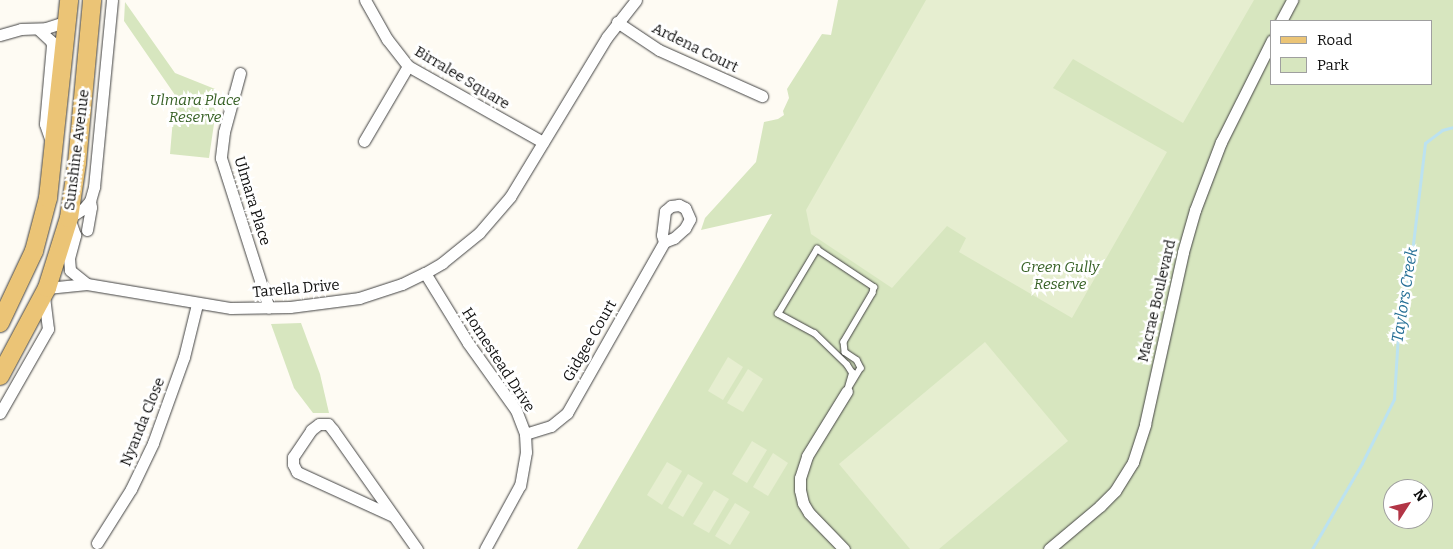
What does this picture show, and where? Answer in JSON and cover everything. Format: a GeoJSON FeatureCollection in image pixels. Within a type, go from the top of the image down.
{"type":"FeatureCollection","features":[{"type":"Feature","properties":{"kind":"main road","name":"Sunshine Avenue"},"geometry":{"type":"LineString","coordinates":[[0,323],[34,250],[42,224],[53,157],[69,0]]}},
{"type":"Feature","properties":{"kind":"main road","name":"Sunshine Avenue"},"geometry":{"type":"LineString","coordinates":[[0,376],[46,291],[69,218],[77,163],[92,0]]}},
{"type":"Feature","properties":{"kind":"main road"},"geometry":{"type":"LineString","coordinates":[[53,157],[77,163]]}},
{"type":"Feature","properties":{"kind":"main road"},"geometry":{"type":"LineString","coordinates":[[0,360],[21,338]]}},
{"type":"Feature","properties":{"kind":"street"},"geometry":{"type":"LineString","coordinates":[[87,284],[70,270],[69,258],[75,235],[69,218],[83,209],[90,201],[94,187],[112,0]]}},
{"type":"Feature","properties":{"kind":"street","name":"Tarella Drive"},"geometry":{"type":"LineString","coordinates":[[46,291],[87,284],[197,304],[231,308],[313,306],[359,298],[402,284],[425,273],[463,247],[493,218],[510,197],[595,54],[617,22],[636,0]]}},
{"type":"Feature","properties":{"kind":"street"},"geometry":{"type":"LineString","coordinates":[[1282,20],[1292,0]]}},
{"type":"Feature","properties":{"kind":"street","name":"Birralee Square"},"geometry":{"type":"LineString","coordinates":[[367,1],[387,40],[408,66],[543,142]]}},
{"type":"Feature","properties":{"kind":"street"},"geometry":{"type":"LineString","coordinates":[[0,35],[21,29],[38,29],[67,21]]}},
{"type":"Feature","properties":{"kind":"street","name":"Ardena Court"},"geometry":{"type":"LineString","coordinates":[[617,22],[659,50],[762,96]]}},
{"type":"Feature","properties":{"kind":"street"},"geometry":{"type":"LineString","coordinates":[[38,29],[51,41],[52,45],[46,124],[53,157]]}},
{"type":"Feature","properties":{"kind":"street","name":"Macrae Boulevard"},"geometry":{"type":"LineString","coordinates":[[1050,549],[1115,491],[1133,462],[1146,424],[1183,252],[1195,210],[1221,142],[1270,44]]}},
{"type":"Feature","properties":{"kind":"street"},"geometry":{"type":"LineString","coordinates":[[364,141],[408,66]]}},
{"type":"Feature","properties":{"kind":"street","name":"Ulmara Place"},"geometry":{"type":"LineString","coordinates":[[240,73],[222,138],[221,158],[269,308]]}},
{"type":"Feature","properties":{"kind":"street"},"geometry":{"type":"LineString","coordinates":[[87,230],[91,207],[90,201]]}},
{"type":"Feature","properties":{"kind":"street","name":"Gidgee Court"},"geometry":{"type":"LineString","coordinates":[[525,434],[551,426],[567,413],[664,242]]}},
{"type":"Feature","properties":{"kind":"street","name":"Homestead Drive"},"geometry":{"type":"LineString","coordinates":[[425,273],[468,343],[516,410],[525,434],[526,452],[520,485],[485,549]]}},
{"type":"Feature","properties":{"kind":"street"},"geometry":{"type":"LineString","coordinates":[[0,413],[48,329],[46,291]]}},
{"type":"Feature","properties":{"kind":"street","name":"Nyanda Close"},"geometry":{"type":"LineString","coordinates":[[97,543],[131,489],[153,443],[184,357],[197,304]]}},
{"type":"Feature","properties":{"kind":"street"},"geometry":{"type":"LineString","coordinates":[[844,549],[809,513],[803,503],[800,478],[807,456],[846,391]]}},
{"type":"Feature","properties":{"kind":"street"},"geometry":{"type":"LineString","coordinates":[[393,516],[297,472],[293,464],[293,456],[311,430],[319,424],[328,424],[417,549]]}},
{"type":"Feature","properties":{"kind":"lane"},"geometry":{"type":"LineString","coordinates":[[817,250],[874,288],[844,342],[845,352],[857,360],[861,368],[846,391],[852,373],[847,365],[815,334],[778,314],[817,250]]}},
{"type":"Feature","properties":{"kind":"green space","name":"Green Gully Reserve"},"geometry":{"type":"Polygon","coordinates":[[[838,0],[1453,0],[1453,549],[577,549],[772,214],[701,230],[705,218],[756,162],[764,122],[778,119],[784,115],[783,111],[789,98],[787,89],[822,34],[831,35],[838,0]]]}},
{"type":"Feature","properties":{"kind":"green space"},"geometry":{"type":"Polygon","coordinates":[[[926,0],[1254,0],[1183,123],[1073,59],[1053,88],[1167,152],[1072,318],[959,252],[966,238],[947,226],[892,288],[811,234],[806,210],[926,0]]]}},
{"type":"Feature","properties":{"kind":"green space","name":"Ulmara Place Reserve"},"geometry":{"type":"Polygon","coordinates":[[[125,2],[175,73],[215,89],[216,110],[209,158],[170,154],[175,95],[124,21],[125,2]]]}},
{"type":"Feature","properties":{"kind":"green space"},"geometry":{"type":"Polygon","coordinates":[[[301,323],[320,374],[329,413],[313,413],[294,388],[271,324],[301,323]]]}},
{"type":"Feature","properties":{"kind":"green space"},"geometry":{"type":"Polygon","coordinates":[[[985,342],[1068,441],[939,549],[910,549],[839,464],[985,342]]]}},
{"type":"Feature","properties":{"kind":"green space"},"geometry":{"type":"Polygon","coordinates":[[[728,357],[743,367],[723,400],[708,391],[728,357]]]}},
{"type":"Feature","properties":{"kind":"green space"},"geometry":{"type":"Polygon","coordinates":[[[748,369],[763,379],[743,412],[727,403],[748,369]]]}},
{"type":"Feature","properties":{"kind":"green space"},"geometry":{"type":"Polygon","coordinates":[[[752,441],[767,450],[747,483],[732,474],[752,441]]]}},
{"type":"Feature","properties":{"kind":"green space"},"geometry":{"type":"Polygon","coordinates":[[[773,453],[788,463],[768,496],[753,487],[773,453]]]}},
{"type":"Feature","properties":{"kind":"green space"},"geometry":{"type":"Polygon","coordinates":[[[667,462],[682,471],[662,505],[647,495],[667,462]]]}},
{"type":"Feature","properties":{"kind":"green space"},"geometry":{"type":"Polygon","coordinates":[[[688,474],[703,483],[683,517],[668,508],[688,474]]]}},
{"type":"Feature","properties":{"kind":"green space"},"geometry":{"type":"Polygon","coordinates":[[[714,490],[729,499],[709,533],[693,524],[714,490]]]}},
{"type":"Feature","properties":{"kind":"green space"},"geometry":{"type":"Polygon","coordinates":[[[735,503],[750,512],[730,545],[715,536],[735,503]]]}},
{"type":"Feature","properties":{"kind":"waterway","name":"Taylors Creek"},"geometry":{"type":"LineString","coordinates":[[1312,549],[1362,463],[1394,399],[1399,318],[1410,269],[1425,143],[1442,130],[1453,127]]}}]}
